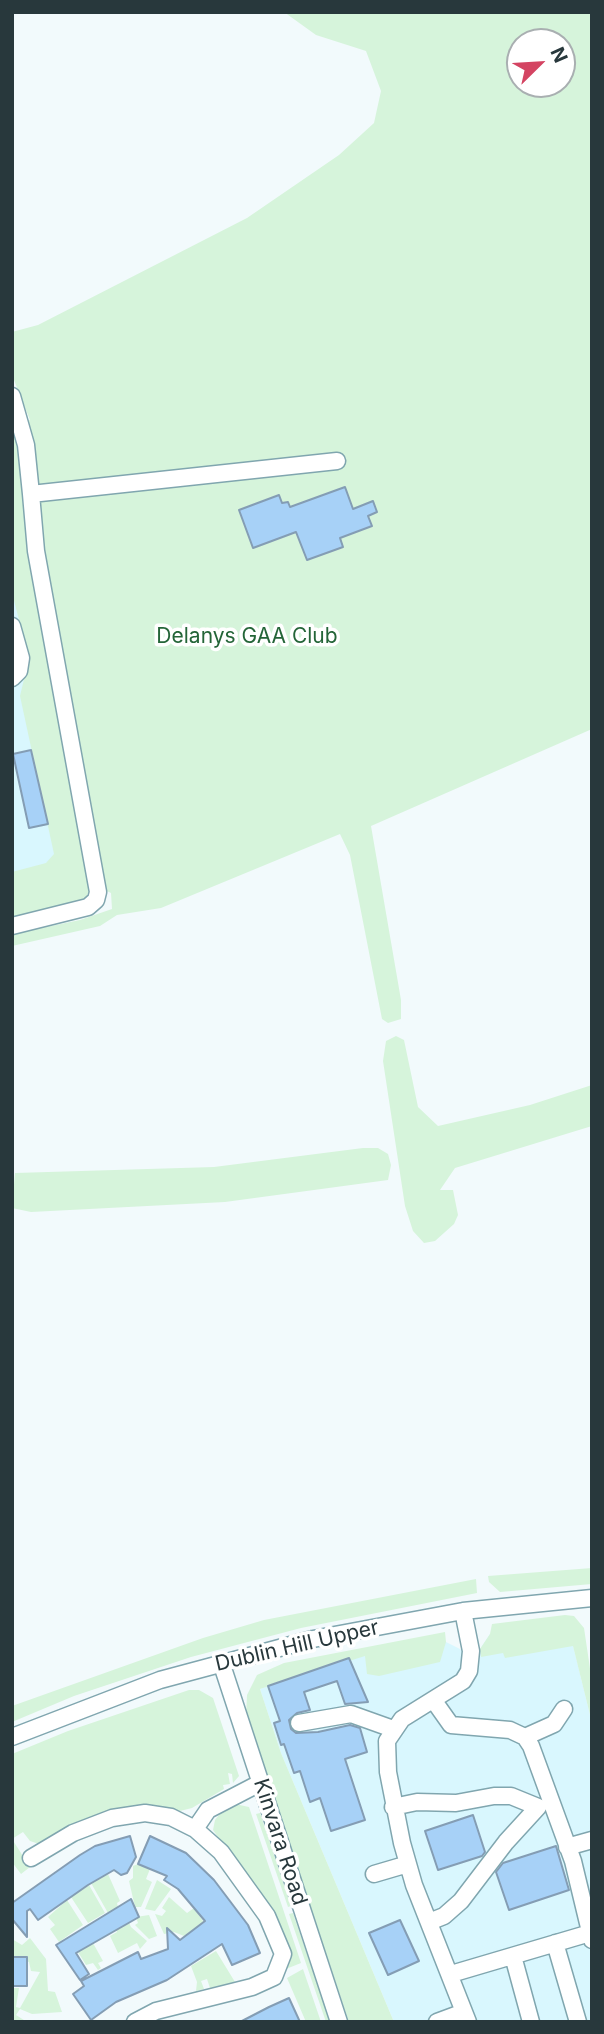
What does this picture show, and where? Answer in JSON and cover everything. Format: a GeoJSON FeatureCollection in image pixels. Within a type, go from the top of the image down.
{"type":"FeatureCollection","features":[{"type":"Feature","properties":{"kind":"street"},"geometry":{"type":"LineString","coordinates":[[12,396],[26,445],[36,551],[98,892],[96,900],[88,907],[12,926]]}},
{"type":"Feature","properties":{"kind":"street"},"geometry":{"type":"LineString","coordinates":[[31,494],[337,461]]}},
{"type":"Feature","properties":{"kind":"street"},"geometry":{"type":"LineString","coordinates":[[12,626],[21,658],[19,671],[12,678]]}},
{"type":"Feature","properties":{"kind":"street","name":"Dublin Hill Upper"},"geometry":{"type":"LineString","coordinates":[[12,1737],[160,1680],[313,1639],[463,1611],[592,1598]]}},
{"type":"Feature","properties":{"kind":"street"},"geometry":{"type":"LineString","coordinates":[[437,2022],[466,2017],[408,1864],[393,1807],[387,1741],[402,1719],[463,1681],[469,1671],[471,1651],[463,1611]]}},
{"type":"Feature","properties":{"kind":"street","name":"Kinvara Road"},"geometry":{"type":"LineString","coordinates":[[221,1662],[339,2022]]}},
{"type":"Feature","properties":{"kind":"street"},"geometry":{"type":"LineString","coordinates":[[434,1700],[451,1725],[495,1727],[524,1737],[531,1745],[545,1806],[567,1847],[584,1899],[591,1937],[555,1943],[451,1974]]}},
{"type":"Feature","properties":{"kind":"street"},"geometry":{"type":"LineString","coordinates":[[524,1737],[554,1724],[564,1709]]}},
{"type":"Feature","properties":{"kind":"street"},"geometry":{"type":"LineString","coordinates":[[299,1723],[351,1714],[393,1729]]}},
{"type":"Feature","properties":{"kind":"street"},"geometry":{"type":"LineString","coordinates":[[195,1829],[208,1810],[260,1783]]}},
{"type":"Feature","properties":{"kind":"street"},"geometry":{"type":"LineString","coordinates":[[393,1807],[417,1802],[456,1803],[494,1796],[511,1796],[545,1806]]}},
{"type":"Feature","properties":{"kind":"street"},"geometry":{"type":"LineString","coordinates":[[429,1922],[444,1916],[461,1901],[506,1842],[545,1806]]}},
{"type":"Feature","properties":{"kind":"street"},"geometry":{"type":"LineString","coordinates":[[32,1858],[93,1824],[131,1814],[171,1817],[195,1829],[221,1852],[267,1916],[281,1944],[282,1964],[274,1977],[264,1983],[156,2011],[135,2022]]}},
{"type":"Feature","properties":{"kind":"street"},"geometry":{"type":"LineString","coordinates":[[567,1847],[592,1840]]}},
{"type":"Feature","properties":{"kind":"street"},"geometry":{"type":"LineString","coordinates":[[374,1874],[408,1864]]}},
{"type":"Feature","properties":{"kind":"street"},"geometry":{"type":"LineString","coordinates":[[555,1943],[578,2022]]}},
{"type":"Feature","properties":{"kind":"street"},"geometry":{"type":"LineString","coordinates":[[513,1956],[531,2022]]}},
{"type":"Feature","properties":{"kind":"shaded area"},"geometry":{"type":"Polygon","coordinates":[[[12,463],[83,874],[12,909],[12,463]]]}},
{"type":"Feature","properties":{"kind":"shaded area"},"geometry":{"type":"Polygon","coordinates":[[[569,1629],[592,1723],[592,2022],[394,2022],[281,1753],[260,1689],[349,1658],[446,1642],[464,1651],[471,1651],[480,1649],[490,1634],[569,1629]]]}},
{"type":"Feature","properties":{"kind":"green space","name":"Delanys GAA Club"},"geometry":{"type":"Polygon","coordinates":[[[284,12],[592,12],[592,729],[371,826],[401,1000],[401,1019],[388,1023],[382,1019],[350,855],[340,834],[161,908],[117,915],[100,926],[12,946],[12,934],[80,920],[112,909],[111,893],[92,884],[86,898],[77,903],[12,918],[12,872],[46,863],[54,854],[20,696],[29,658],[12,593],[12,424],[30,420],[12,375],[12,332],[38,325],[247,218],[339,155],[374,123],[381,91],[366,51],[316,35],[284,12]]]}},
{"type":"Feature","properties":{"kind":"green space"},"geometry":{"type":"Polygon","coordinates":[[[396,1036],[404,1040],[418,1107],[438,1126],[530,1105],[592,1085],[592,1126],[455,1168],[440,1190],[453,1190],[458,1215],[454,1224],[435,1241],[424,1243],[413,1231],[405,1206],[383,1061],[386,1041],[396,1036]]]}},
{"type":"Feature","properties":{"kind":"green space"},"geometry":{"type":"Polygon","coordinates":[[[378,1148],[388,1154],[391,1165],[388,1180],[225,1202],[31,1212],[12,1208],[15,1173],[214,1167],[378,1148]]]}},
{"type":"Feature","properties":{"kind":"green space"},"geometry":{"type":"Polygon","coordinates":[[[592,1568],[592,1584],[500,1592],[489,1582],[488,1576],[592,1568]]]}},
{"type":"Feature","properties":{"kind":"green space"},"geometry":{"type":"Polygon","coordinates":[[[476,1579],[477,1593],[301,1628],[191,1657],[74,1696],[12,1722],[12,1706],[203,1638],[264,1620],[476,1579]]]}},
{"type":"Feature","properties":{"kind":"green space"},"geometry":{"type":"Polygon","coordinates":[[[574,1616],[584,1628],[592,1682],[592,1723],[573,1646],[505,1658],[503,1653],[481,1657],[480,1649],[490,1634],[492,1624],[574,1616]]]}},
{"type":"Feature","properties":{"kind":"green space"},"geometry":{"type":"Polygon","coordinates":[[[445,1632],[446,1642],[440,1662],[379,1676],[367,1674],[365,1656],[260,1689],[281,1753],[394,2022],[349,2022],[246,1717],[247,1695],[257,1675],[284,1663],[445,1632]]]}},
{"type":"Feature","properties":{"kind":"green space"},"geometry":{"type":"Polygon","coordinates":[[[189,1690],[199,1690],[213,1698],[239,1776],[233,1783],[232,1774],[228,1773],[230,1784],[223,1785],[224,1789],[192,1808],[180,1811],[131,1807],[86,1819],[42,1845],[30,1841],[23,1832],[12,1839],[12,1754],[68,1731],[189,1690]]]}},
{"type":"Feature","properties":{"kind":"green space"},"geometry":{"type":"Polygon","coordinates":[[[235,1804],[249,1807],[301,1963],[286,1969],[290,1949],[279,1922],[213,1830],[215,1820],[222,1811],[235,1804]]]}},
{"type":"Feature","properties":{"kind":"green space"},"geometry":{"type":"Polygon","coordinates":[[[260,1813],[291,1906],[288,1907],[256,1814],[260,1813]]]}},
{"type":"Feature","properties":{"kind":"green space"},"geometry":{"type":"Polygon","coordinates":[[[12,1839],[30,1867],[21,1874],[12,1862],[12,1839]]]}},
{"type":"Feature","properties":{"kind":"green space"},"geometry":{"type":"Polygon","coordinates":[[[138,1864],[150,1869],[146,1879],[152,1882],[141,1907],[135,1907],[129,1881],[133,1878],[133,1866],[138,1864]]]}},
{"type":"Feature","properties":{"kind":"green space"},"geometry":{"type":"Polygon","coordinates":[[[108,1874],[120,1901],[117,1903],[118,1907],[108,1913],[91,1883],[108,1874]]]}},
{"type":"Feature","properties":{"kind":"green space"},"geometry":{"type":"Polygon","coordinates":[[[157,1880],[171,1889],[155,1911],[145,1909],[157,1880]]]}},
{"type":"Feature","properties":{"kind":"green space"},"geometry":{"type":"Polygon","coordinates":[[[89,1885],[105,1913],[88,1923],[71,1897],[89,1885]]]}},
{"type":"Feature","properties":{"kind":"green space"},"geometry":{"type":"Polygon","coordinates":[[[169,1897],[187,1913],[194,1908],[207,1927],[195,1936],[191,1931],[184,1936],[174,1932],[164,1934],[155,1914],[162,1916],[166,1911],[162,1908],[169,1897]]]}},
{"type":"Feature","properties":{"kind":"green space"},"geometry":{"type":"Polygon","coordinates":[[[67,1900],[83,1925],[59,1942],[50,1929],[55,1925],[48,1917],[67,1900]]]}},
{"type":"Feature","properties":{"kind":"green space"},"geometry":{"type":"Polygon","coordinates":[[[293,1913],[330,2022],[326,2022],[289,1914],[293,1913]]]}},
{"type":"Feature","properties":{"kind":"green space"},"geometry":{"type":"Polygon","coordinates":[[[125,1914],[131,1927],[147,1941],[140,1949],[137,1943],[118,1953],[110,1936],[117,1932],[112,1921],[125,1914]]]}},
{"type":"Feature","properties":{"kind":"green space"},"geometry":{"type":"Polygon","coordinates":[[[149,1915],[157,1936],[149,1939],[135,1925],[138,1923],[136,1917],[149,1915]]]}},
{"type":"Feature","properties":{"kind":"green space"},"geometry":{"type":"Polygon","coordinates":[[[30,1938],[46,1959],[48,1991],[55,1992],[62,2012],[32,2014],[20,2009],[16,2015],[27,2022],[12,2022],[12,1988],[19,1988],[16,2007],[20,2008],[40,1972],[31,1971],[29,1962],[12,1957],[12,1939],[22,1945],[30,1938]]]}},
{"type":"Feature","properties":{"kind":"green space"},"geometry":{"type":"Polygon","coordinates":[[[93,1943],[103,1961],[98,1963],[101,1968],[98,1970],[93,1963],[86,1965],[78,1952],[93,1943]]]}},
{"type":"Feature","properties":{"kind":"green space"},"geometry":{"type":"Polygon","coordinates":[[[216,1951],[235,1982],[210,1988],[207,1979],[201,1981],[204,1989],[196,1991],[197,1982],[191,1966],[216,1951]]]}},
{"type":"Feature","properties":{"kind":"green space"},"geometry":{"type":"Polygon","coordinates":[[[303,1969],[321,2022],[306,2022],[287,1978],[303,1969]]]}},
{"type":"Feature","properties":{"kind":"building"},"geometry":{"type":"Polygon","coordinates":[[[345,487],[353,509],[373,501],[377,512],[368,516],[372,526],[340,538],[343,547],[307,560],[296,532],[253,548],[239,510],[279,495],[282,503],[288,502],[290,507],[345,487]]]}},
{"type":"Feature","properties":{"kind":"building"},"geometry":{"type":"Polygon","coordinates":[[[31,750],[48,824],[29,828],[13,754],[31,750]]]}},
{"type":"Feature","properties":{"kind":"building"},"geometry":{"type":"Polygon","coordinates":[[[349,1658],[368,1702],[345,1704],[337,1681],[304,1692],[310,1710],[297,1713],[289,1720],[291,1729],[296,1733],[318,1732],[350,1725],[360,1728],[367,1752],[345,1759],[365,1820],[331,1831],[320,1798],[310,1802],[300,1771],[294,1773],[284,1744],[281,1745],[274,1723],[280,1721],[268,1686],[349,1658]]]}},
{"type":"Feature","properties":{"kind":"building"},"geometry":{"type":"Polygon","coordinates":[[[473,1815],[485,1852],[482,1856],[438,1870],[425,1831],[473,1815]]]}},
{"type":"Feature","properties":{"kind":"building"},"geometry":{"type":"Polygon","coordinates":[[[130,1836],[136,1857],[127,1873],[121,1875],[114,1870],[38,1920],[30,1909],[27,1911],[27,1937],[12,1919],[12,1903],[80,1855],[95,1846],[130,1836]]]}},
{"type":"Feature","properties":{"kind":"building"},"geometry":{"type":"Polygon","coordinates":[[[150,1836],[186,1853],[214,1880],[248,1925],[260,1953],[232,1965],[222,1944],[167,1980],[116,2002],[91,2020],[73,1994],[84,1986],[81,1981],[138,1952],[141,1959],[168,1949],[167,1928],[180,1940],[205,1921],[178,1889],[164,1880],[167,1876],[138,1864],[150,1836]]]}},
{"type":"Feature","properties":{"kind":"building"},"geometry":{"type":"Polygon","coordinates":[[[556,1846],[569,1890],[509,1910],[496,1872],[503,1863],[556,1846]]]}},
{"type":"Feature","properties":{"kind":"building"},"geometry":{"type":"Polygon","coordinates":[[[131,1899],[139,1917],[76,1953],[89,1974],[80,1980],[56,1945],[131,1899]]]}},
{"type":"Feature","properties":{"kind":"building"},"geometry":{"type":"Polygon","coordinates":[[[400,1920],[419,1961],[388,1975],[369,1933],[400,1920]]]}},
{"type":"Feature","properties":{"kind":"building"},"geometry":{"type":"Polygon","coordinates":[[[12,1957],[27,1957],[27,1986],[12,1986],[12,1957]]]}},
{"type":"Feature","properties":{"kind":"building"},"geometry":{"type":"Polygon","coordinates":[[[289,1998],[300,2022],[240,2022],[269,2007],[289,1998]]]}}]}
